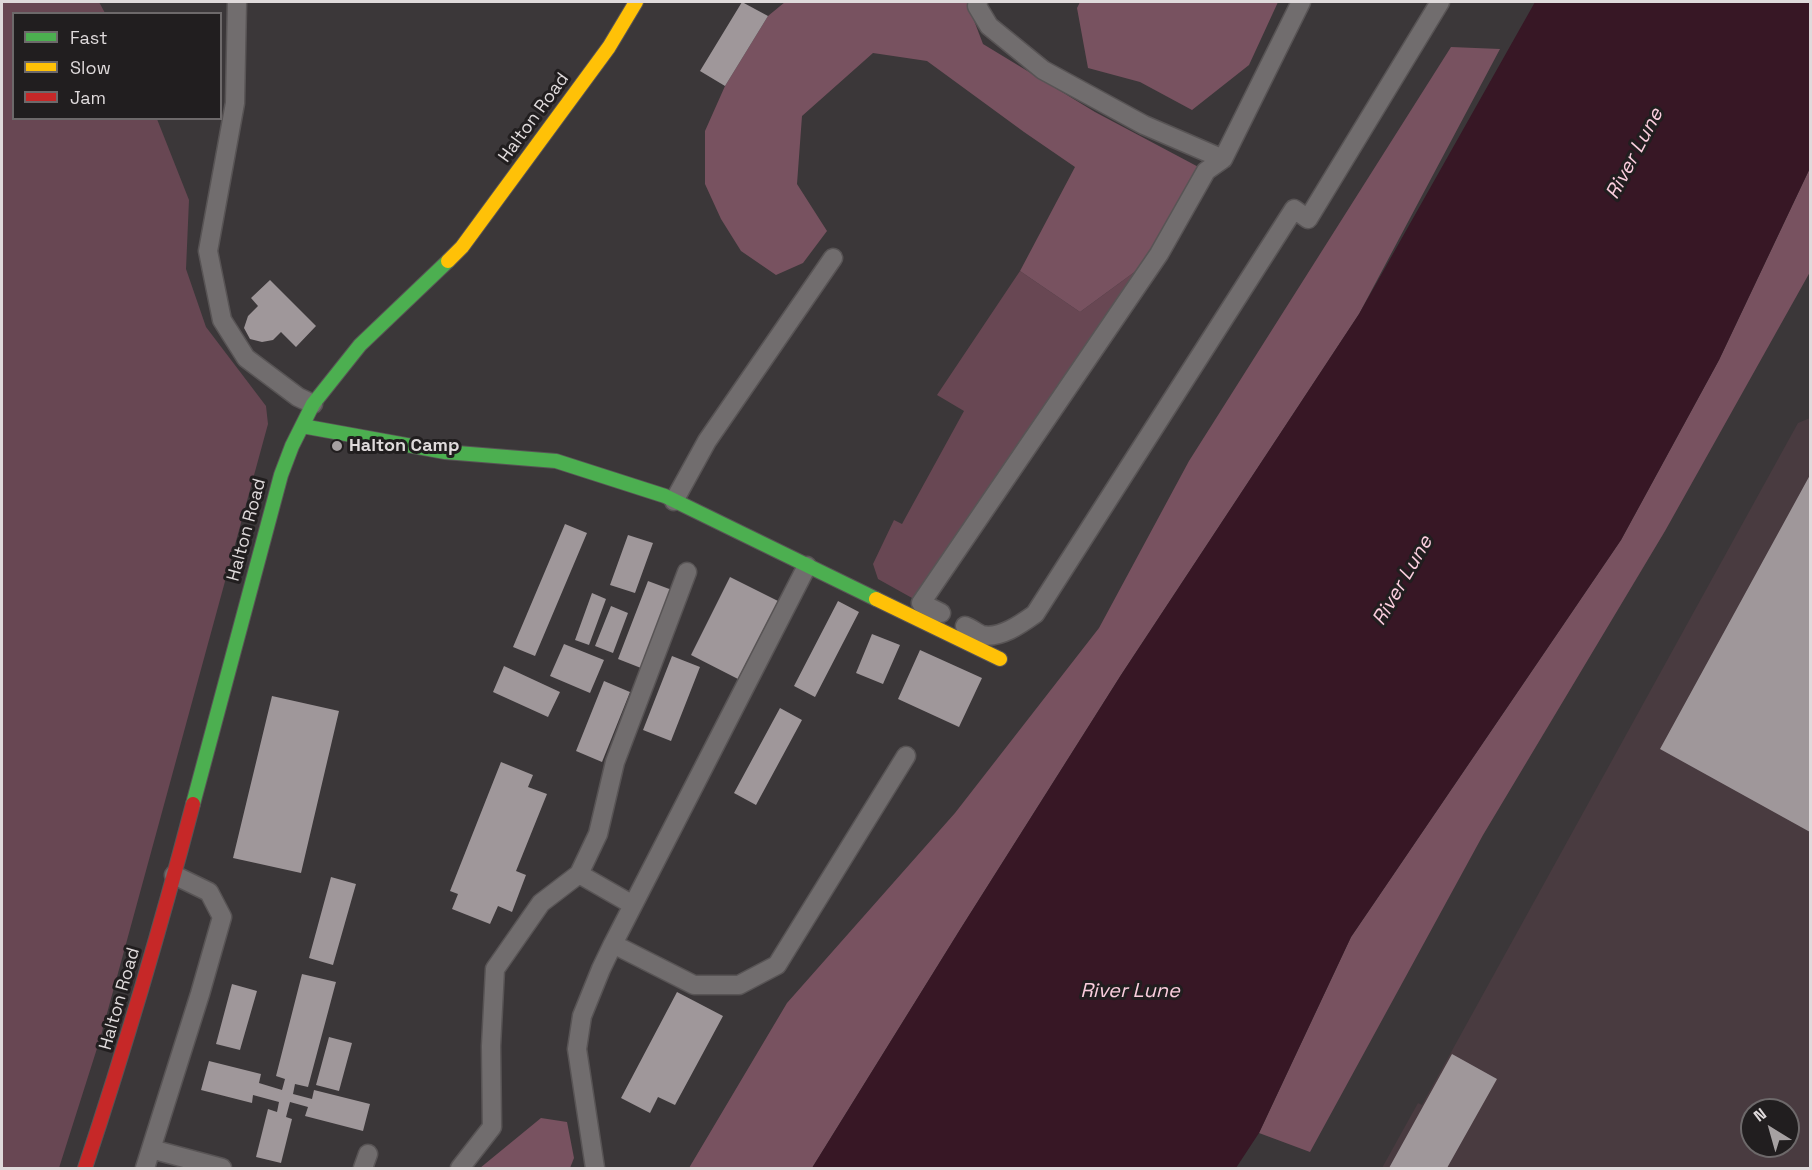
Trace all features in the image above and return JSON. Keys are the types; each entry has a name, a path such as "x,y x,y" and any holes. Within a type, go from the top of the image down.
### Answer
{"street":[{"name":"Halton Road","path":"85,1168 119,1066 174,875 281,475 302,426 313,404 360,345 462,248 609,47 636,2"},
{"path":"302,426 445,452 556,461 674,501 1000,659"}],"lane":[{"path":"237,2 235,103 208,250 222,320 246,358 298,397 313,404"},
{"path":"978,2 977,6 989,26 1043,70 1144,125 1224,159"},
{"path":"1301,2 1224,159 1206,171 1159,254 921,603 983,635 1018,626 1035,614 1294,209 1308,219 1440,2"},
{"path":"674,501 707,441 833,258"},
{"path":"595,1168 577,1049 582,1016 613,944 807,566"},
{"path":"460,1168 492,1127 491,1046 495,969 541,903 579,874 598,834 615,762 687,572"},
{"path":"613,944 694,985 739,985 777,965 906,756"},
{"path":"579,874 633,905"},
{"path":"145,1168 222,917 209,892 174,875"},
{"path":"151,1149 222,1168"}],"shaded area":[{"path":"2,2 99,2 104,12 12,12 12,120 157,120 189,200 186,269 206,327 266,406 268,424 100,1039 59,1168 2,1168"},
{"path":"785,2 967,2 983,44 1095,112 1206,171 1159,254 1080,312 1020,271 1075,167 927,61 873,53 802,116 797,184 827,231 803,263 776,275 741,251 721,219 705,184 705,131 725,86 768,16"},
{"path":"1080,2 1278,2 1249,65 1192,110 1140,82 1088,68 1077,8"},
{"path":"1451,47 1500,49 1359,314 1121,675 812,1168 689,1168 787,1003 955,813 1099,628 1189,461"},
{"path":"1810,168 1810,272 1665,531 1483,835 1310,1152 1259,1133 1351,937 1621,540 1719,360"},
{"path":"1159,254 921,603 878,579 873,564 894,520 902,524 964,411 937,395 1020,271 1080,312"},
{"path":"1810,418 1810,1168 1382,1168 1418,1103 1422,1105 1798,423"},
{"path":"541,1118 567,1122 574,1158 570,1168 480,1168"}],"water":[{"name":"River Lune","path":"1535,2 1810,2 1810,168 1719,360 1621,540 1351,937 1259,1133 1236,1168 812,1168 1121,675 1359,314"}],"building":[{"path":"742,2 768,16 725,86 700,71"},
{"path":"270,280 316,326 296,347 281,332 273,340 262,342 250,339 244,328 248,316 258,306 251,298"},
{"path":"1810,475 1810,832 1660,749"},
{"path":"565,524 587,533 535,656 513,647"},
{"path":"628,535 653,543 635,593 610,585"},
{"path":"730,577 778,601 738,679 691,655"},
{"path":"648,581 672,590 641,668 618,659"},
{"path":"592,593 606,599 589,645 575,640"},
{"path":"838,601 859,612 815,697 794,686"},
{"path":"611,606 628,613 613,653 595,646"},
{"path":"872,634 900,645 883,684 856,673"},
{"path":"564,644 604,660 590,693 550,676"},
{"path":"920,650 982,678 959,727 898,699"},
{"path":"672,656 700,667 671,741 643,730"},
{"path":"504,666 560,692 548,717 493,692"},
{"path":"604,681 630,692 602,762 576,751"},
{"path":"272,696 339,711 301,873 233,858"},
{"path":"780,708 802,720 756,805 734,793"},
{"path":"501,762 533,775 528,787 547,794 516,871 526,875 512,912 498,906 490,924 452,909 458,894 450,891"},
{"path":"331,877 356,884 333,965 309,958"},
{"path":"302,974 336,982 308,1087 295,1084 293,1094 312,1099 314,1090 370,1104 363,1131 305,1116 308,1107 290,1102 286,1117 292,1119 281,1163 256,1157 268,1109 277,1112 279,1102 253,1095 252,1103 201,1090 209,1061 261,1074 259,1083 282,1090 285,1079 276,1076"},
{"path":"232,984 257,991 240,1050 216,1044"},
{"path":"677,992 723,1016 675,1105 658,1097 650,1113 621,1098"},
{"path":"329,1037 352,1043 339,1091 316,1085"},
{"path":"1452,1054 1497,1079 1447,1168 1389,1168"}],"traffic: fast":[{"path":"193,804 281,475 292,446 313,404 360,345 448,261"},
{"path":"302,426 445,452 556,461 665,496 876,599"}],"traffic: slow":[{"path":"448,261 462,247 609,47 636,2"},
{"path":"876,599 1000,659"}],"traffic: jam":[{"path":"85,1168 142,987 193,804"}],"place":[{"name":"Halton Camp","path":"337,446"}]}
